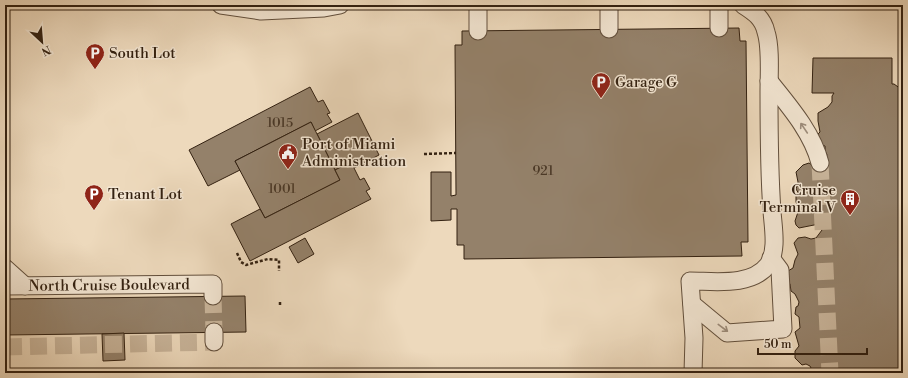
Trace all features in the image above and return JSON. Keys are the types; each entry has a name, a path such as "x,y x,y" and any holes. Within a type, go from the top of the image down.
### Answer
{"street":[{"path":"221,5 261,11 324,8 340,5"},
{"path":"478,5 478,31"},
{"path":"609,5 609,29"},
{"path":"719,5 720,28"},
{"path":"693,373 694,338 690,281 731,281 742,279 766,265 773,245 767,32 756,13 743,5"},
{"path":"769,81 786,102 812,142 820,163"},
{"path":"692,304 727,332 783,330 780,270 766,265"},
{"path":"5,268 25,286"},
{"name":"North Cruise Boulevard","path":"5,286 213,290"}],"path":[{"path":"424,154 456,153"},
{"path":"237,252 241,262 246,265 268,259 279,260 279,271"},
{"path":"280,302 280,307"}],"building":[{"name":"Garage G","path":"739,28 740,41 746,41 748,242 741,242 742,256 464,259 464,245 457,245 457,209 451,209 451,220 431,221 431,172 451,172 451,196 456,195 455,45 462,45 462,31"},
{"name":"Cruise Terminal V","path":"813,58 892,58 892,84 901,89 903,88 903,373 810,373 812,370 810,366 806,364 802,365 795,358 795,351 799,346 795,332 800,328 799,317 795,314 796,307 798,306 799,302 795,294 791,291 790,284 786,279 788,271 793,268 798,254 794,243 798,238 816,238 822,230 819,224 799,228 796,225 795,221 799,209 796,202 796,196 799,194 796,189 798,182 796,172 803,165 809,163 815,167 824,160 827,155 825,146 821,145 818,140 818,134 820,132 818,113 828,107 832,102 832,96 834,93 812,93"},
{"path":"310,87 318,102 323,100 330,113 327,114 332,122 315,131 311,122 235,161 240,170 208,186 189,150"},
{"path":"358,113 379,155 354,168 351,162 335,170 317,134"},
{"path":"311,122 340,180 265,218 235,161"},
{"path":"351,162 360,180 364,178 370,189 366,191 371,199 250,261 231,224 260,209 265,218 340,180 335,170"},
{"path":"305,238 314,254 298,263 289,247"},
{"path":"245,296 246,332 5,335 5,299"},
{"path":"124,333 125,360 103,361 102,334"}],"tunnel":[{"path":"820,163 830,373"},
{"path":"213,296 214,332"},
{"path":"5,347 214,342"}],"place":[{"name":"South Lot","path":"95,70"},
{"name":"Garage G","path":"601,99"},
{"name":"Port of Miami Administration","path":"288,170"},
{"name":"Tenant Lot","path":"94,211"},
{"name":"Cruise Terminal V","path":"850,216"}]}
